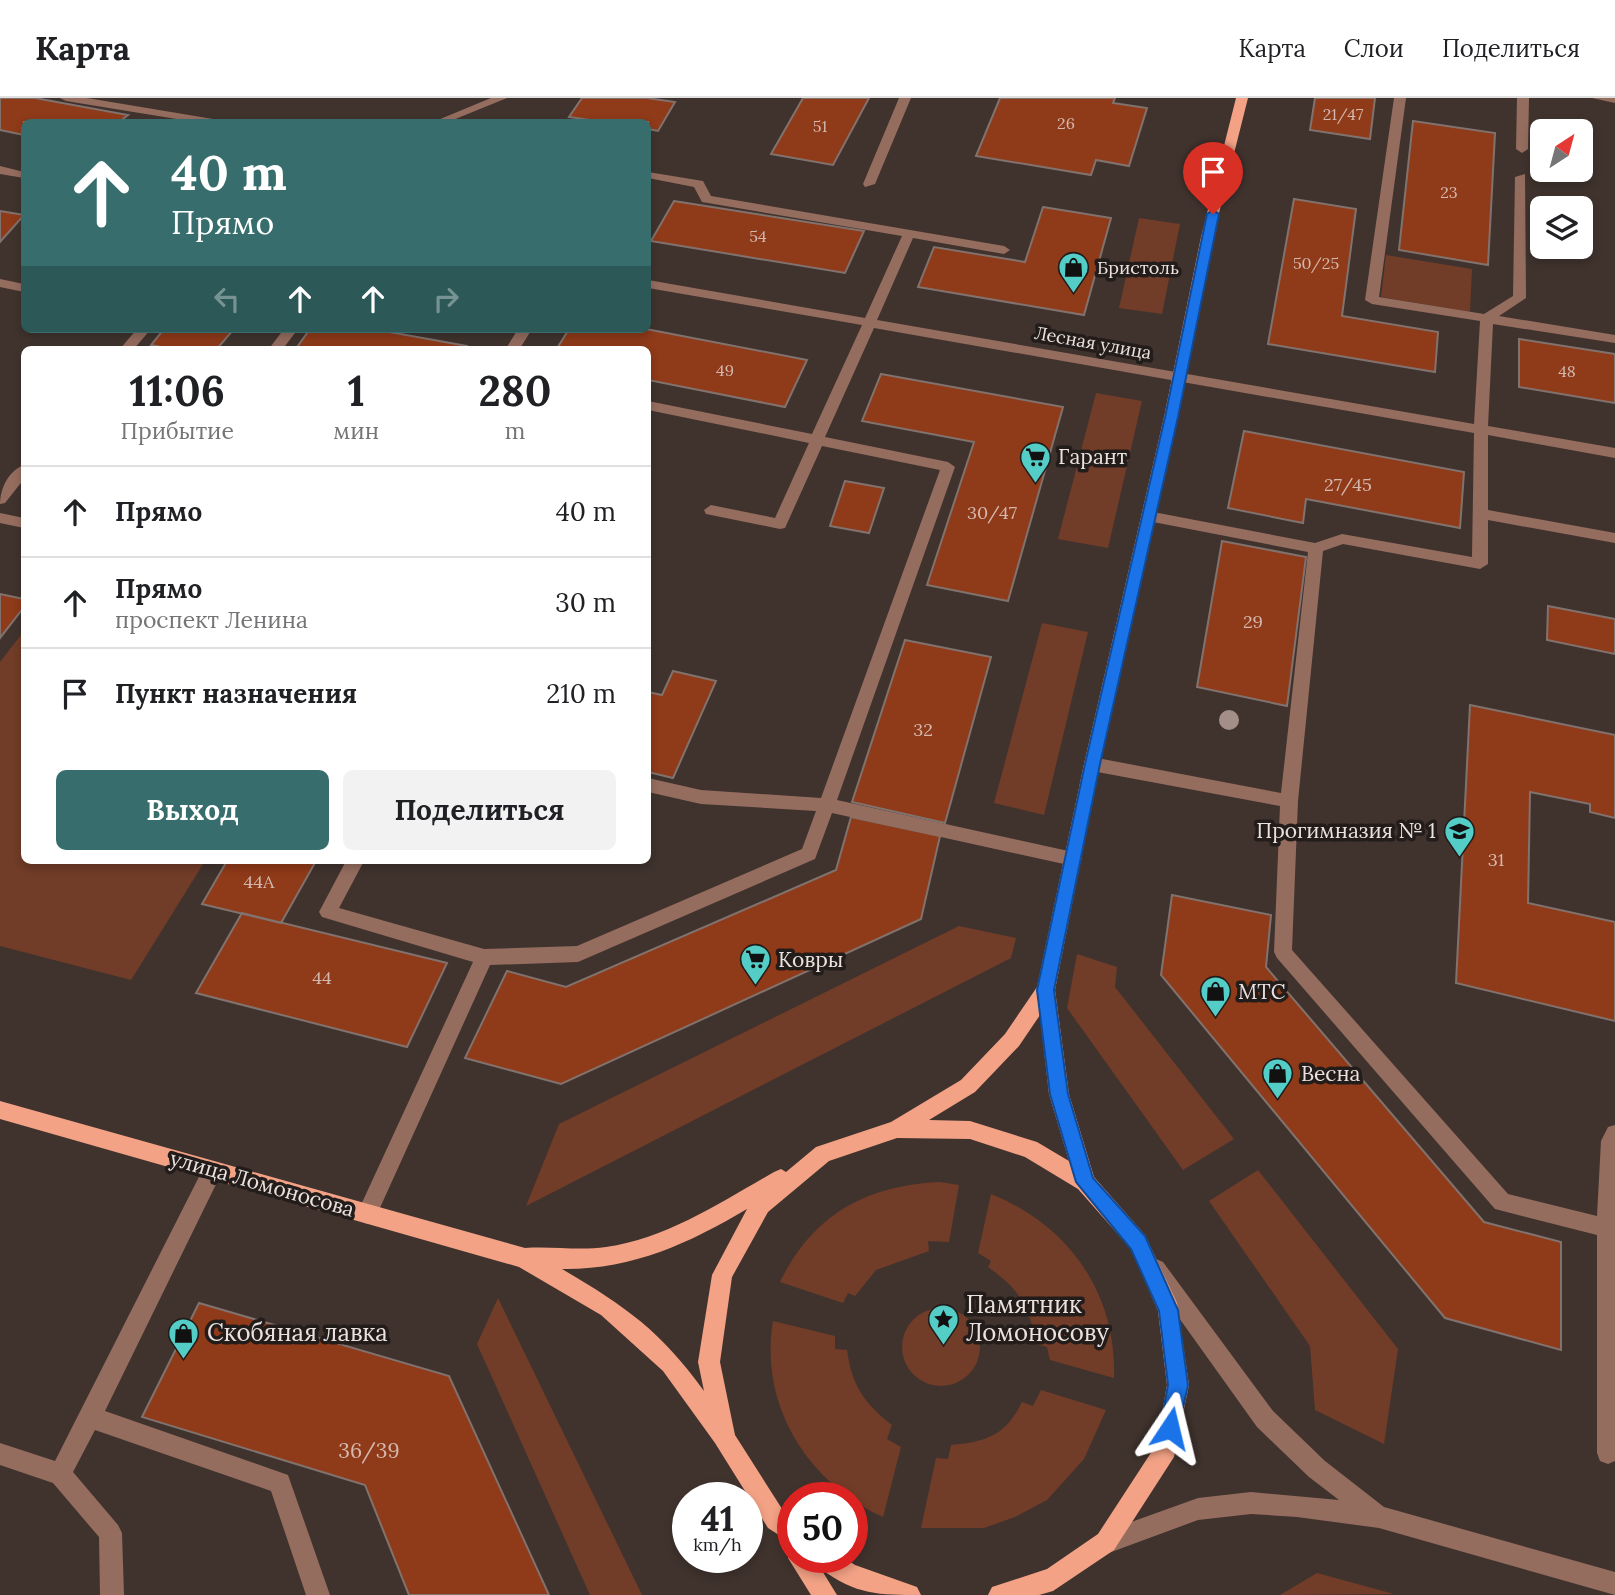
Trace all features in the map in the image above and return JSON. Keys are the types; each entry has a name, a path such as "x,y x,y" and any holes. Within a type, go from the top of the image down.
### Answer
{"main road":[{"path":"1085,1182 1059,1094 1046,990 1092,764 1149,516 1207,237 1242,98"},
{"path":"524,1258 606,1257 654,1246 686,1233 823,1154 897,1129 968,1086 1012,1040 1046,990"},
{"name":"улица Ломоносова","path":"0,1111 524,1258"},
{"path":"897,1129 970,1130 1030,1149 1085,1182 1138,1242 1169,1310 1178,1385 1166,1449 1107,1542 1053,1579 1000,1595"},
{"path":"725,1439 709,1362 722,1275 761,1205 823,1154"},
{"path":"524,1258 609,1308 671,1363 777,1516"},
{"path":"810,1573 825,1595"},
{"path":"845,1573 909,1595"}],"street":[{"path":"66,98 195,119"},
{"path":"447,119 501,98"},
{"path":"869,184 905,98"},
{"path":"1400,98 1372,300 1615,339"},
{"path":"1522,149 1523,98"},
{"path":"1598,98 1615,100"},
{"path":"0,170 21,174"},
{"path":"651,177 699,184 706,200 1004,250"},
{"path":"1487,318 1519,298 1521,177"},
{"path":"710,510 780,524 867,323 909,234"},
{"path":"0,283 21,287"},
{"name":"Лесная улица","path":"651,285 1615,453"},
{"path":"1149,516 1316,548 1342,538 1480,564 1481,430 1487,318"},
{"path":"353,864 328,912 484,957 578,954 809,854 948,467 651,406"},
{"path":"0,499 21,474"},
{"path":"1481,514 1615,538"},
{"path":"0,518 21,522"},
{"path":"1316,548 1289,801 1283,952 1502,1202 1607,1228"},
{"path":"1092,764 1289,801"},
{"path":"651,786 701,797 827,805 1073,859"},
{"path":"367,1214 484,957"},
{"path":"1608,1453 1611,1256 1607,1228 1611,1141 1615,1134"},
{"path":"60,1475 213,1170"},
{"path":"1138,1242 1265,1419 1317,1469 1379,1517"},
{"path":"90,1418 280,1483 318,1595"},
{"path":"0,1454 60,1475 110,1533 112,1595"},
{"path":"1107,1542 1198,1509 1251,1503 1297,1506 1379,1517 1615,1584"}],"shaded area":[{"path":"1139,218 1180,224 1162,314 1119,308"},
{"path":"1386,255 1472,269 1470,312 1381,297"},
{"path":"1096,393 1142,401 1108,548 1058,539"},
{"path":"1042,623 1088,632 1044,815 994,803"},
{"path":"21,635 21,864 203,864 131,980 0,946 0,662"},
{"path":"959,926 1016,938 1011,958 526,1206 559,1124"},
{"path":"1077,954 1117,967 1115,987 1234,1139 1183,1170 1067,1008"},
{"path":"1258,1170 1398,1349 1384,1444 1315,1410 1310,1346 1209,1201"},
{"path":"940,1182 959,1185 949,1242 928,1241 929,1251 876,1270 855,1296 848,1293 843,1303 780,1282 793,1258 809,1238 826,1221 845,1208 889,1189"},
{"path":"991,1194 1019,1207 1044,1224 1083,1266 1097,1291 1107,1318 1113,1347 1114,1378 1050,1360 1047,1347 1036,1344 1030,1319 1021,1300 1008,1283 988,1267 991,1261 978,1253"},
{"path":"498,1298 642,1595 590,1595 477,1344"},
{"path":"941,1308 956,1311 969,1319 977,1332 980,1347 977,1362 969,1375 956,1383 941,1386 926,1383 913,1375 905,1362 902,1347 905,1332 913,1319 926,1311"},
{"path":"773,1321 835,1336 835,1349 847,1350 852,1374 861,1393 892,1425 887,1439 901,1447 883,1517 868,1509 868,1482 830,1482 795,1438 782,1411 774,1383 771,1352"},
{"path":"1041,1390 1106,1410 1084,1459 1047,1500 1015,1517 984,1528 921,1528 936,1458 948,1459 951,1445 975,1442 994,1435 1009,1422 1022,1402 1033,1406"},
{"path":"1317,1573 1394,1594 1280,1595"}],"building":[{"path":"0,98 35,98 128,115 123,119 21,119 21,134 0,130"},
{"path":"582,98 647,98 675,102 658,131 651,130 651,119 569,117"},
{"path":"803,98 869,98 833,165 771,154"},
{"path":"1000,98 1115,98 1113,103 1147,108 1129,166 1096,160 1091,175 976,156"},
{"path":"1315,98 1375,98 1370,139 1310,130"},
{"path":"1413,121 1495,133 1488,265 1399,250"},
{"path":"1294,199 1356,209 1342,316 1438,332 1435,372 1268,344"},
{"path":"674,201 864,231 845,273 651,241"},
{"path":"1043,207 1111,218 1084,315 918,287 934,247 1025,262"},
{"path":"0,211 21,214 21,218 0,242"},
{"path":"651,330 807,360 785,407 651,381 651,346 558,346 567,333 651,333"},
{"path":"161,333 231,333 219,346 151,345"},
{"path":"307,333 395,333 467,346 298,346"},
{"path":"1519,339 1615,354 1615,403 1519,387"},
{"path":"881,374 1063,407 1008,601 927,585 974,442 862,421"},
{"path":"1244,431 1464,472 1460,528 1306,499 1303,523 1228,508"},
{"path":"845,481 884,488 869,533 830,526"},
{"path":"1222,541 1306,557 1287,706 1197,687"},
{"path":"0,594 21,598 21,611 0,638"},
{"path":"1548,606 1615,619 1615,654 1547,640"},
{"path":"905,640 991,657 945,823 852,802"},
{"path":"673,671 716,681 673,778 651,773 651,693 662,695"},
{"path":"1470,705 1615,735 1615,818 1590,812 1590,804 1530,792 1528,903 1615,922 1615,1021 1456,983"},
{"path":"851,817 940,836 921,919 561,1084 465,1058 507,971 566,987 836,870"},
{"path":"225,864 314,864 281,923 202,904"},
{"path":"1172,895 1271,915 1266,967 1484,1222 1561,1242 1561,1350 1445,1318 1161,975"},
{"path":"242,913 447,963 407,1047 196,993"},
{"path":"199,1303 449,1376 549,1595 409,1595 365,1485 142,1417"}],"place":[{"name":"Бристоль","path":"1074,295"},
{"name":"Гарант","path":"1035,484"},
{"name":"Прогимназия № 1","path":"1459,858"},
{"name":"Ковры","path":"755,987"},
{"name":"МТС","path":"1215,1019"},
{"name":"Весна","path":"1278,1101"},
{"name":"Памятник Ломоносову","path":"943,1346"},
{"name":"Скобяная лавка","path":"184,1360"}],"route":[{"path":"1170,1428 1178,1385 1169,1310 1138,1242 1085,1182 1059,1094 1046,990 1092,764 1171,417 1213,214"}]}
